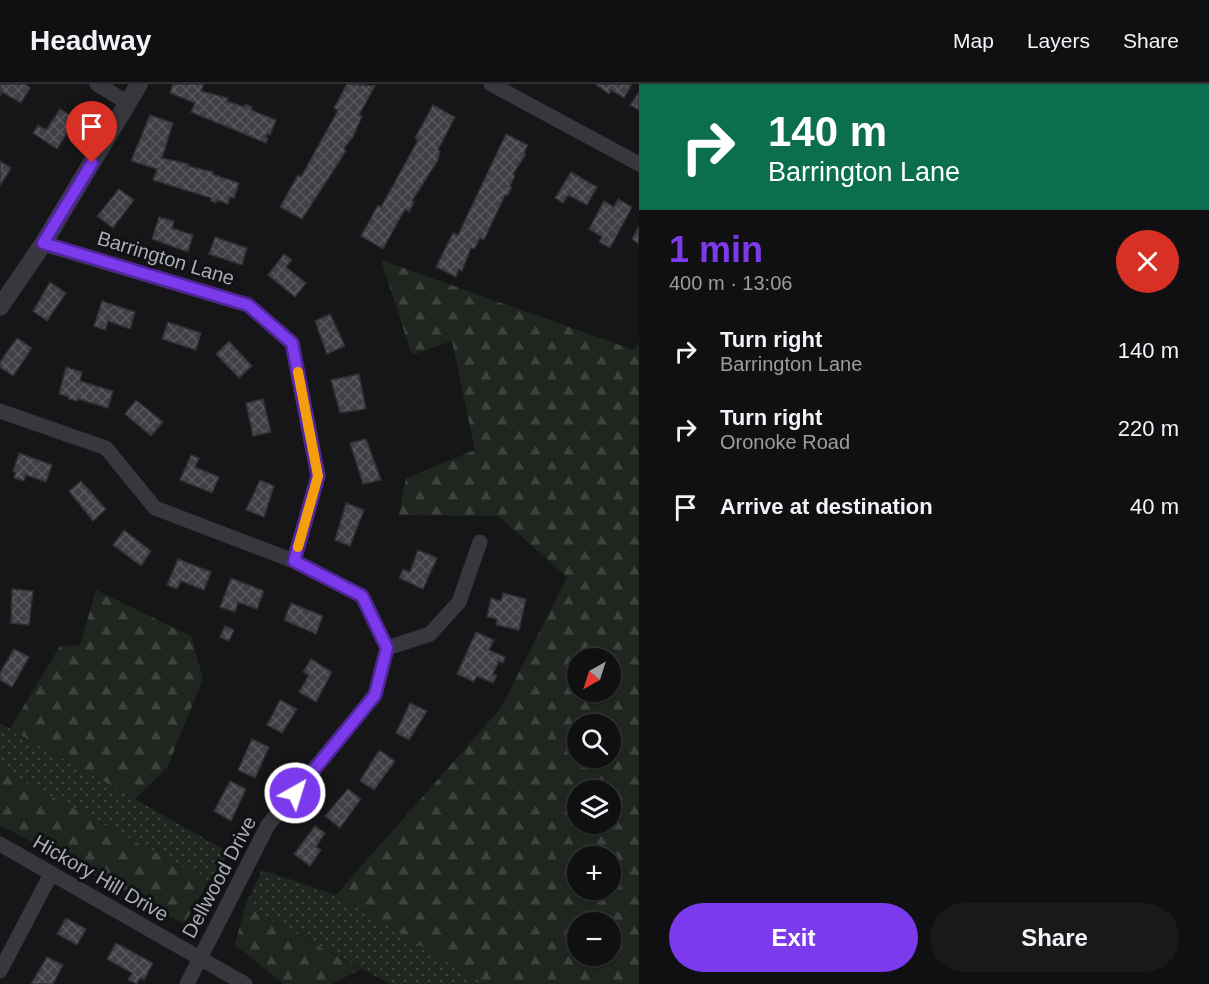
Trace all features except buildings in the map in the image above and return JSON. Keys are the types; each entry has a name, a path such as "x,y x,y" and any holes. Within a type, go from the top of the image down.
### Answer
{"street":[{"path":"97,84 128,103"},
{"path":"0,307 43,243 139,84"},
{"path":"491,84 639,164"},
{"name":"Barrington Lane","path":"43,243 248,305 292,343 318,476 294,561"},
{"path":"0,411 106,448 155,508 294,561 362,596 387,648 430,634 459,602 480,542"},
{"name":"Dellwood Drive","path":"187,984 268,825 375,695 387,648"},
{"name":"Hickory Hill Drive","path":"0,844 245,984"},
{"path":"0,971 51,874"}],"green space":[{"path":"381,260 634,350 639,341 639,984 485,984 336,895 501,708 567,577 498,516 399,515 406,478 475,450 452,341 412,355"},
{"path":"96,590 191,636 203,679 167,768 135,799 10,729 60,646 80,645"},
{"path":"0,723 230,853 209,881 0,769"},
{"path":"0,769 209,881 184,924 0,825"},
{"path":"262,870 336,895 485,984 390,984 245,906"},
{"path":"245,906 361,969 332,984 284,984 235,945"}],"slow traffic":[{"path":"298,372 318,476 298,547"}],"route":[{"path":"92,163 43,243 248,305 292,343 318,476 294,561 362,596 387,648 375,695 295,793"}]}
